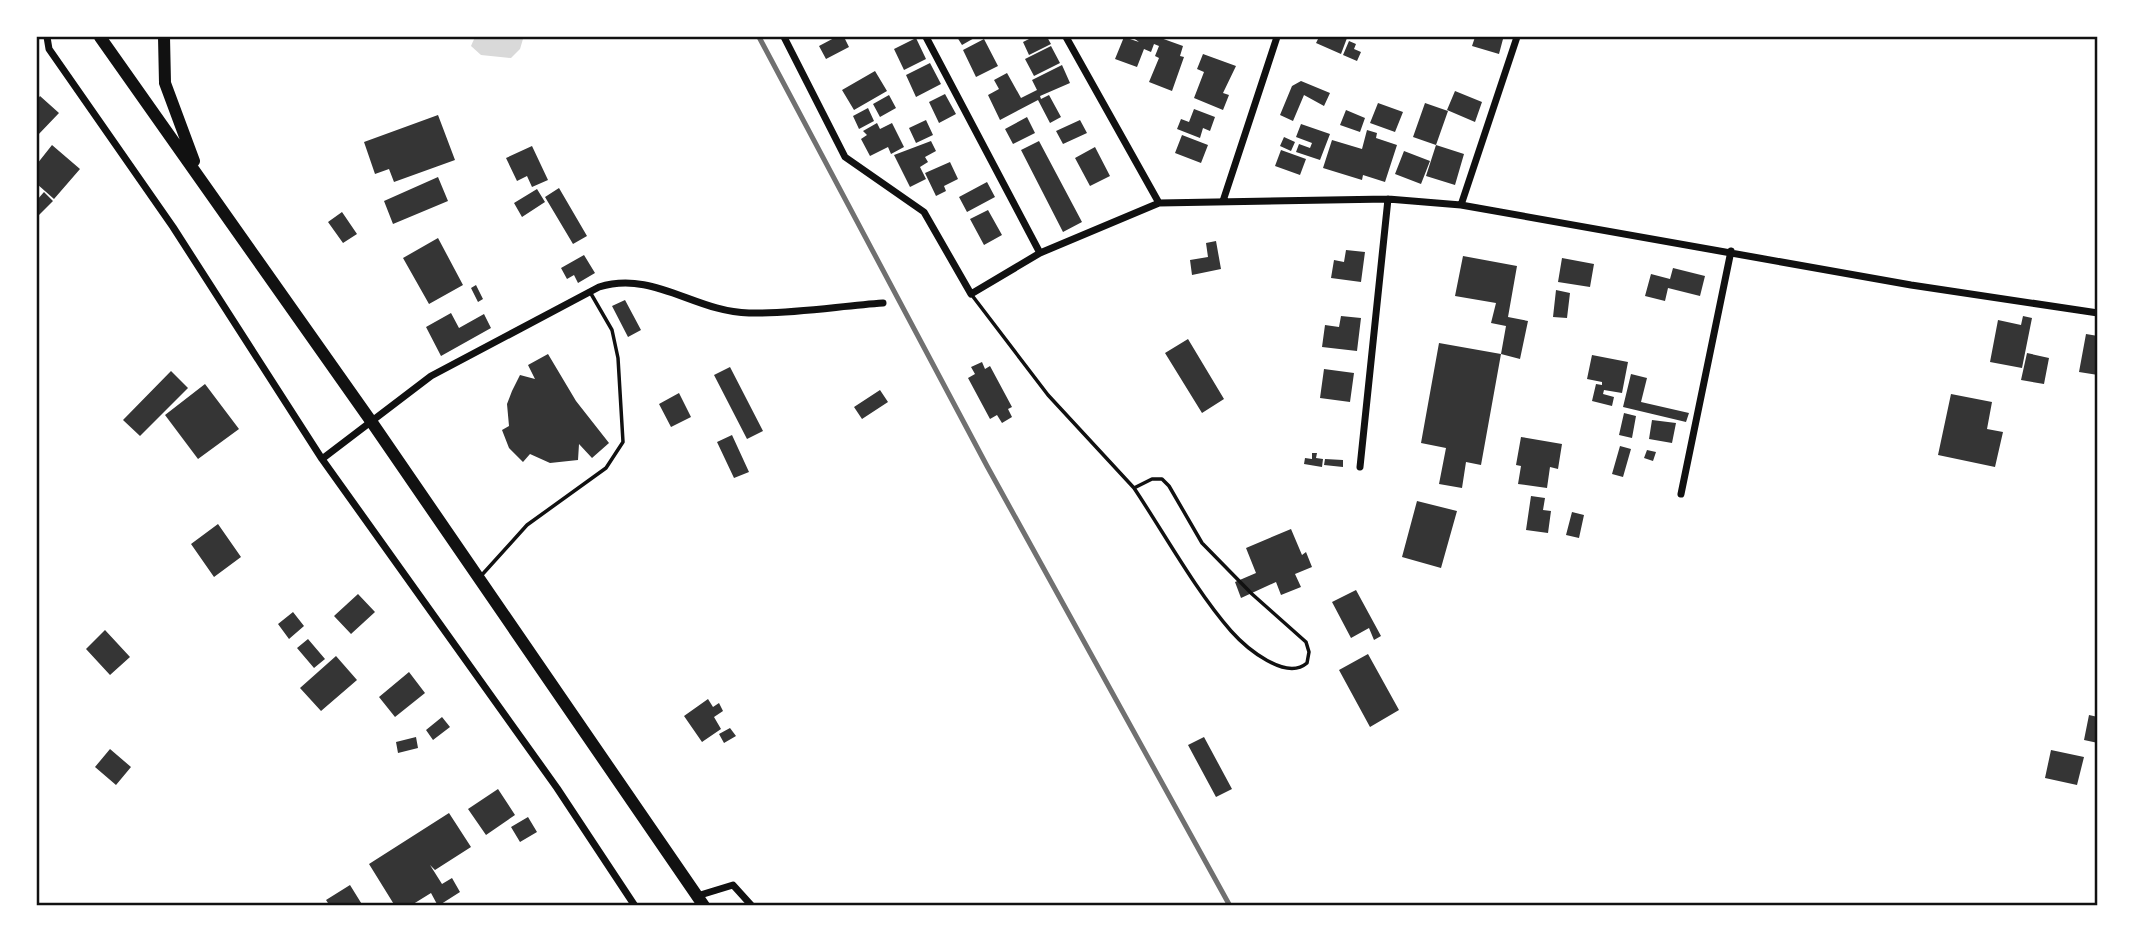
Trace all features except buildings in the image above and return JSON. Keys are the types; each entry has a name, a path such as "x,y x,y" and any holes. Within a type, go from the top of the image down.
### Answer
{"highway":[{"path":"100,37 373,424 701,901"},
{"path":"164,37 165,83 201,177"}],"street":[{"path":"47,37 49,49 173,227 322,459 557,788 635,906"},
{"path":"784,37 845,157 924,212 971,294 1040,253 1159,203 1388,199 1461,205 1911,285 2098,313"},
{"path":"926,37 1040,253"},
{"path":"1066,37 1159,203"},
{"path":"1223,201 1276,37"},
{"path":"1461,205 1517,37"},
{"path":"1360,467 1388,199"},
{"path":"1681,494 1731,251"},
{"path":"322,459 373,424 431,376 590,292 619,281 642,283 719,310 749,313 883,303"},
{"path":"701,901 733,884 752,906"}],"lane":[{"path":"479,578 527,525 606,468 623,442 618,358 612,330 590,292"},
{"path":"971,294 1048,395 1134,488 1232,633 1280,668 1291,671 1307,663 1309,652 1306,642 1252,594 1202,543 1169,486 1162,479 1153,479 1134,488"}],"shaded area":[{"path":"475,37 523,39 520,49 511,58 481,55 471,46"}],"railway":[{"path":"759,37 987,466 1230,906"}]}
